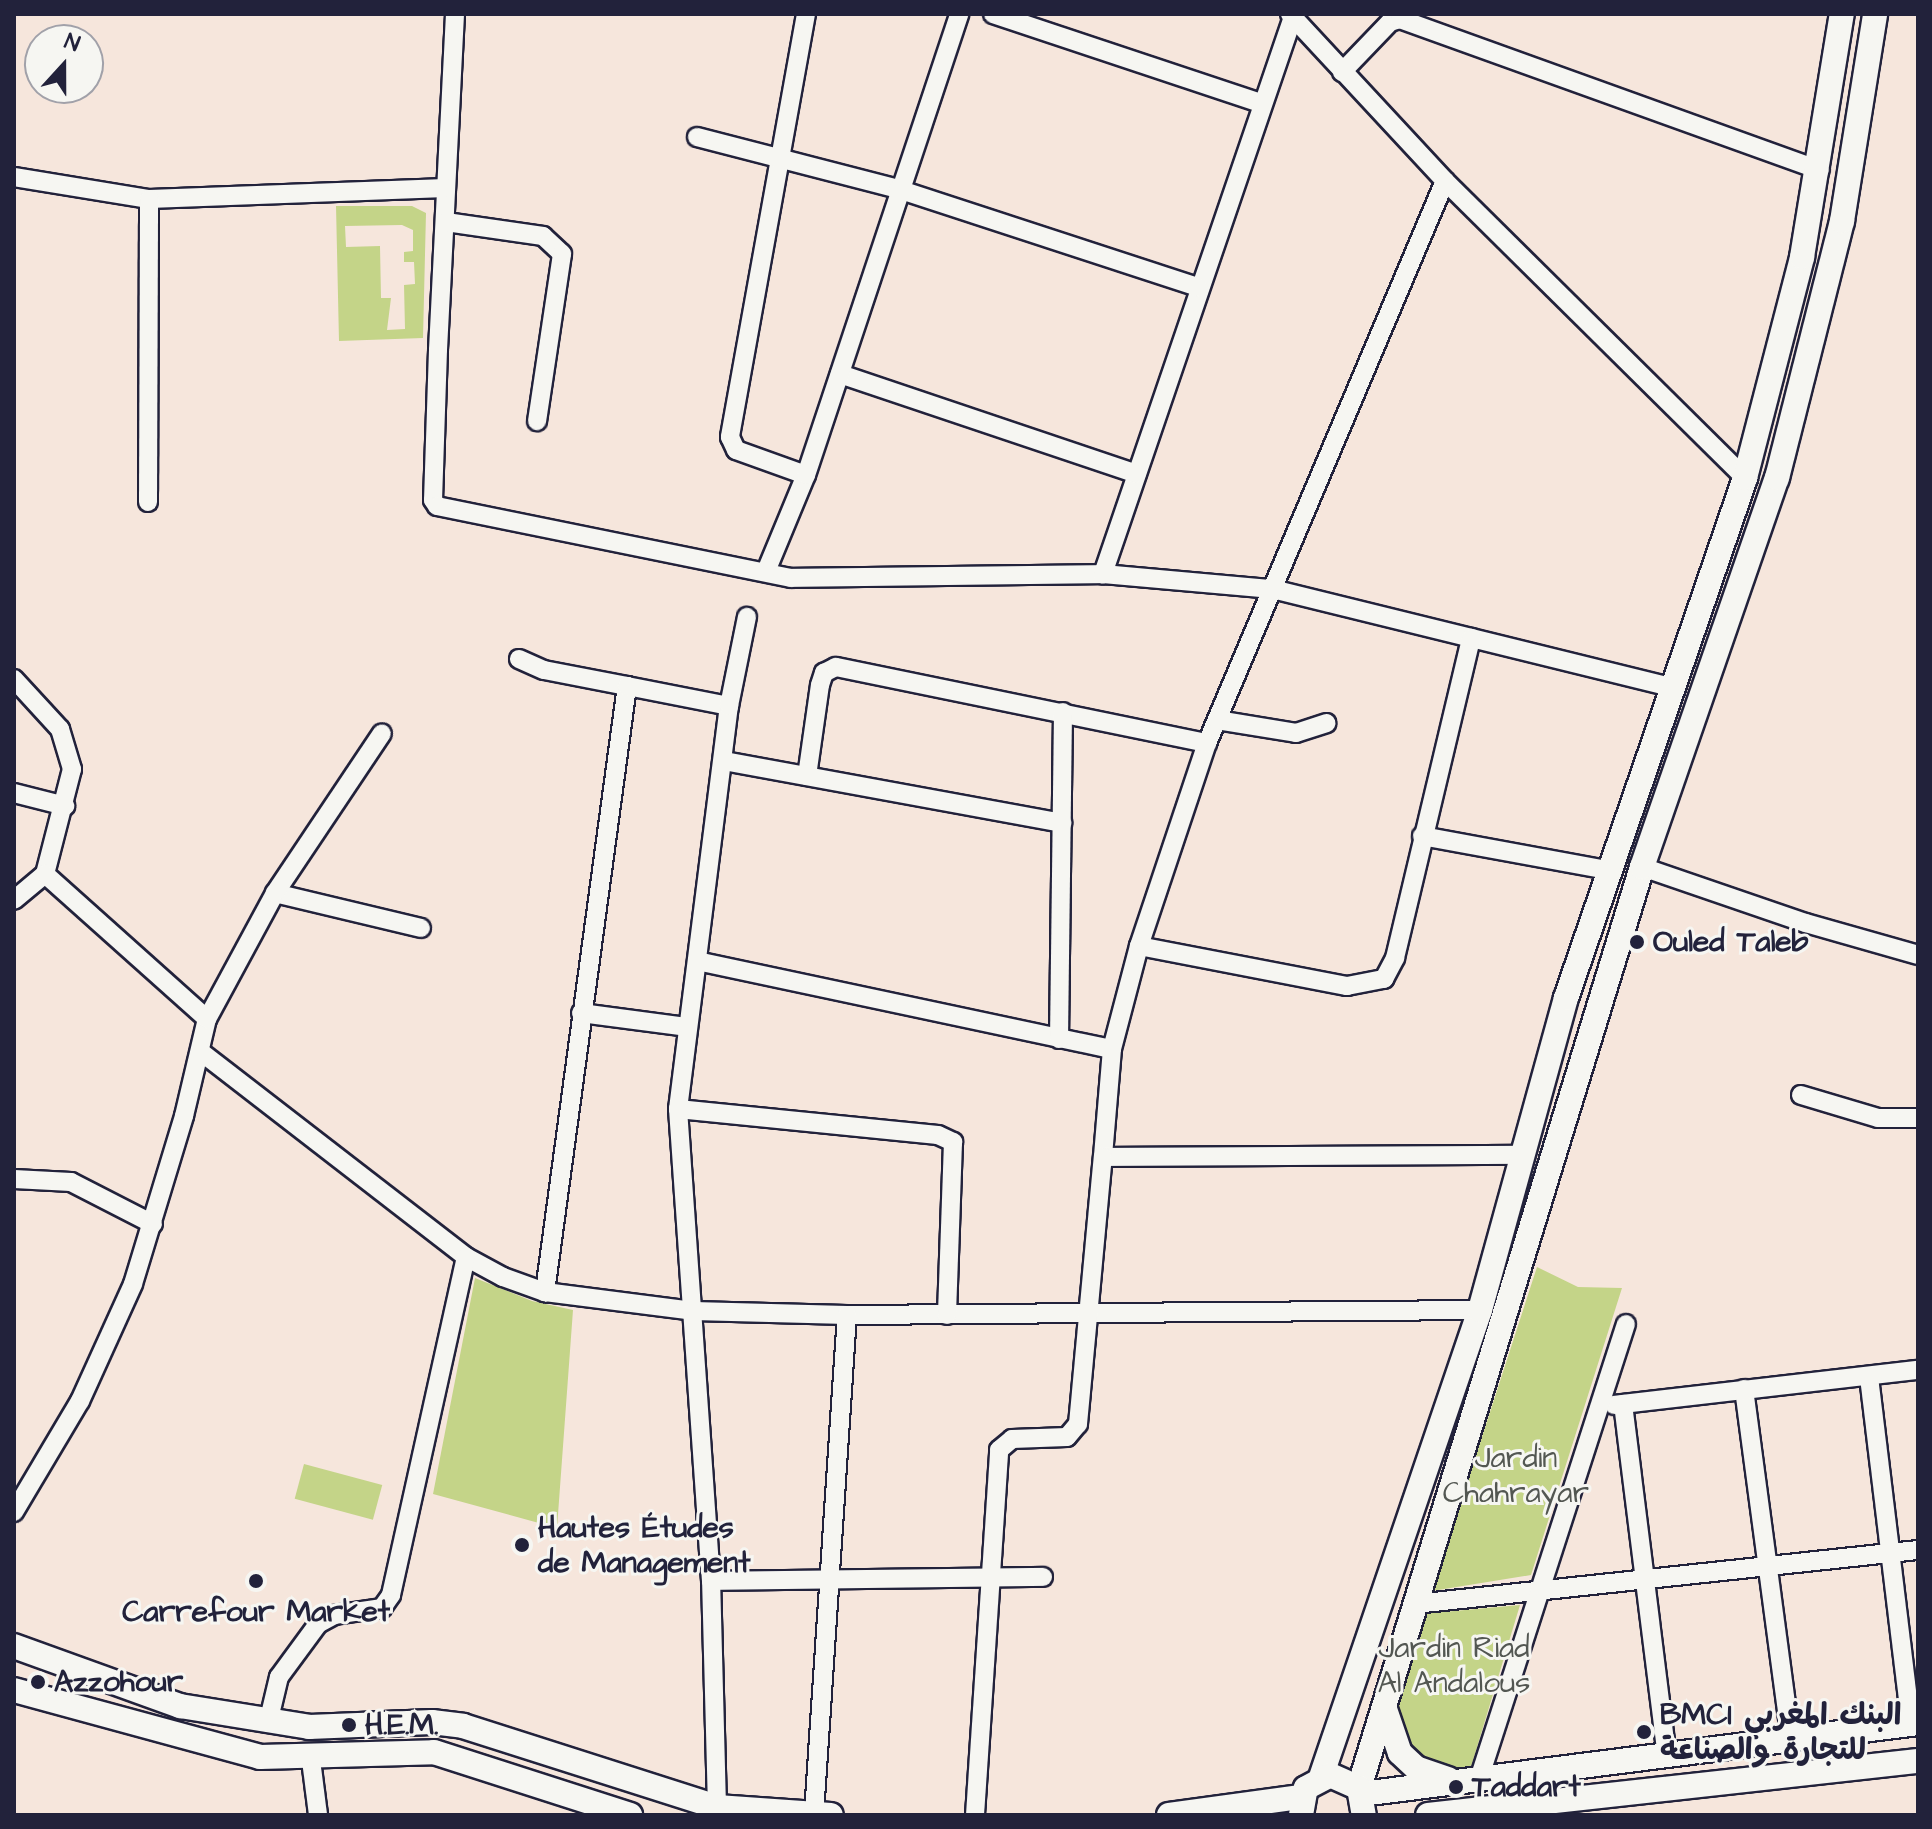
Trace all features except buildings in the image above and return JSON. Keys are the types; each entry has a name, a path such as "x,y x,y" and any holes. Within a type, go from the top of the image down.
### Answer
{"main road":[{"path":"1169,1815 1301,1806 1321,1777 1480,1310 1608,870 1745,478 1787,325 1820,170 1842,14"},
{"path":"1362,1799 1415,1604 1642,867 1799,400 1842,221 1875,14"},
{"path":"14,1646 180,1706 268,1723 463,1726 717,1807 822,1814"},
{"path":"14,1690 260,1757 311,1760 434,1752 630,1815"},
{"path":"1385,1707 1400,1753 1416,1768 1454,1781"},
{"path":"1362,1799 1454,1781 1915,1724"},
{"path":"1428,1815 1558,1808 1918,1761"},
{"path":"1321,1777 1339,1775 1362,1799"}],"street":[{"path":"455,14 433,470 437,506 767,569 791,578 1103,574 1272,589 1674,688"},
{"path":"806,14 730,445 806,475"},
{"path":"767,569 806,475 898,189 959,14"},
{"path":"993,14 1261,103"},
{"path":"1103,574 1291,16 1445,181 1745,478"},
{"path":"1342,72 1390,22 1400,19 1820,170"},
{"path":"697,137 898,189 1198,287"},
{"path":"14,177 149,199 446,188"},
{"path":"975,1815 999,1450 1012,1439 1067,1437 1075,1429 1112,1049 1139,946 1207,743 1445,181"},
{"path":"148,502 149,199"},
{"path":"446,222 543,236 562,254 537,421"},
{"path":"840,374 1137,474"},
{"path":"717,1807 711,1581 678,1109 729,706 747,617"},
{"path":"1139,946 1347,986 1384,979 1395,958 1471,638"},
{"path":"519,659 544,670 729,706"},
{"path":"807,776 820,685 824,673 836,667 1207,743"},
{"path":"14,679 48,711 69,751 65,806 45,874 14,900"},
{"path":"545,1292 627,686"},
{"path":"1059,1039 1063,712"},
{"path":"1217,720 1296,733 1326,723"},
{"path":"14,1512 80,1401 133,1284 153,1224 201,1052 207,1019 275,893 382,733"},
{"path":"724,761 1062,823"},
{"path":"14,793 65,806"},
{"path":"1422,836 1608,870"},
{"path":"1642,867 1806,923 1918,955"},
{"path":"45,874 207,1019"},
{"path":"275,893 421,928"},
{"path":"697,961 1112,1049"},
{"path":"581,1013 688,1027"},
{"path":"201,1052 466,1257 545,1292 693,1311 847,1315 1480,1310"},
{"path":"1801,1095 1878,1118 1918,1118"},
{"path":"678,1109 938,1135 953,1142 947,1315"},
{"path":"1103,1157 1523,1155"},
{"path":"14,1179 71,1182 153,1224"},
{"path":"268,1723 279,1677 318,1624 334,1615 382,1608 391,1595 466,1257"},
{"path":"822,1814 828,1580 847,1315"},
{"path":"1479,1779 1537,1590 1626,1324"},
{"path":"1599,1406 1918,1370"},
{"path":"1869,1377 1915,1724"},
{"path":"1744,1389 1772,1570 1791,1741"},
{"path":"1623,1404 1667,1756"},
{"path":"1415,1604 1772,1570 1918,1550"},
{"path":"711,1581 1043,1577"},
{"path":"311,1760 318,1815"}],"green space":[{"path":"336,206 412,206 426,213 423,338 339,341","holes":["402,225 413,230 413,251 404,252 404,262 414,262 415,284 404,285 405,329 387,330 391,298 381,298 380,246 346,247 345,226"]},
{"name":"Jardin Chahrayar","path":"1537,1267 1578,1287 1622,1288 1531,1575 1432,1591"},
{"path":"475,1278 532,1301 573,1310 557,1528 433,1494"},
{"path":"304,1464 382,1485 373,1520 295,1499"},
{"name":"Jardin Riad Al Andalous","path":"1520,1605 1471,1767 1455,1773 1415,1763 1393,1712 1421,1614"}],"place":[{"name":"Ouled Taleb","path":"1637,942"},
{"name":"Hautes Études de Management","path":"522,1545"},
{"name":"Carrefour Market","path":"256,1581"},
{"name":"Azzohour","path":"38,1682"},
{"name":"H.E.M.","path":"349,1725"},
{"name":"BMCI البنك المغربي للتجارة والصناعة","path":"1644,1732"},
{"name":"Taddart","path":"1456,1787"}]}
